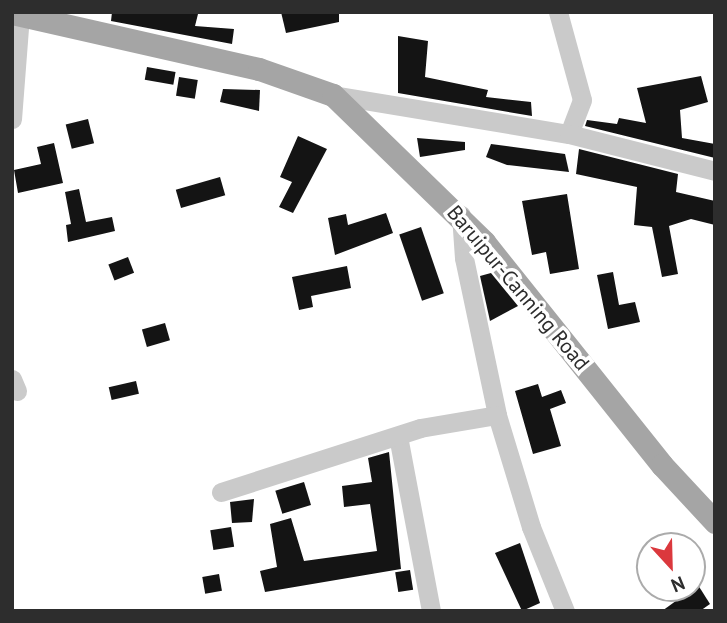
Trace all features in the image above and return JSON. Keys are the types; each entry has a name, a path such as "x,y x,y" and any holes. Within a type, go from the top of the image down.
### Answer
{"main road":[{"name":"Baruipur-Canning Road","path":"16,14 259,69 333,95 461,215 662,465 715,522"}],"street":[{"path":"558,12 582,100 569,134"},
{"path":"12,118 16,14"},
{"path":"333,95 569,134 715,171"},
{"path":"461,215 464,258 497,415 559,609"},
{"path":"221,492 398,436 497,415"},
{"path":"398,436 431,611"}],"building":[{"path":"112,12 198,14 195,26 234,29 232,44 111,21"},
{"path":"281,12 339,12 339,22 286,33"},
{"path":"398,36 428,41 425,77 488,90 486,97 531,102 532,116 398,93"},
{"path":"147,67 176,72 173,85 145,80"},
{"path":"701,76 708,102 680,110 682,138 715,144 715,158 585,126 587,120 617,124 619,118 646,123 637,88"},
{"path":"179,77 198,80 195,99 176,96"},
{"path":"223,89 260,90 259,111 220,102"},
{"path":"88,119 94,143 72,149 66,125"},
{"path":"298,136 327,149 293,213 279,207 292,182 280,177"},
{"path":"417,138 465,142 465,150 420,157"},
{"path":"54,143 63,183 18,193 14,170 41,164 37,147"},
{"path":"491,144 565,154 569,172 507,165 486,157"},
{"path":"579,149 678,174 676,192 715,201 715,225 691,219 669,226 678,274 662,277 652,227 634,225 637,187 576,174"},
{"path":"220,177 225,195 181,208 176,190"},
{"path":"79,189 86,222 112,217 115,231 68,242 66,225 71,224 65,192"},
{"path":"567,194 579,269 550,274 546,252 532,255 522,201"},
{"path":"386,213 393,233 335,255 328,218 346,214 348,225"},
{"path":"421,227 444,293 422,301 399,234"},
{"path":"128,257 134,273 114,280 108,265"},
{"path":"347,266 351,288 311,296 313,307 299,310 292,277"},
{"path":"613,272 619,305 635,302 640,322 608,329 597,275"},
{"path":"491,273 518,306 490,321 480,276"},
{"path":"165,323 170,340 147,347 142,330"},
{"path":"136,381 139,394 112,400 109,387"},
{"path":"538,384 542,397 561,390 566,403 550,409 561,446 533,454 515,391"},
{"path":"389,452 401,569 265,592 260,571 277,567 270,524 291,518 304,561 377,551 370,504 344,507 342,486 372,482 368,458"},
{"path":"304,482 311,505 282,514 275,491"},
{"path":"254,499 252,522 232,523 230,502"},
{"path":"231,527 234,547 213,550 210,530"},
{"path":"520,543 540,603 522,611 495,553"},
{"path":"410,570 413,590 398,592 395,572"},
{"path":"219,574 222,591 205,594 202,577"},
{"path":"706,598 710,604 700,611 662,611 674,602 706,602"}]}
